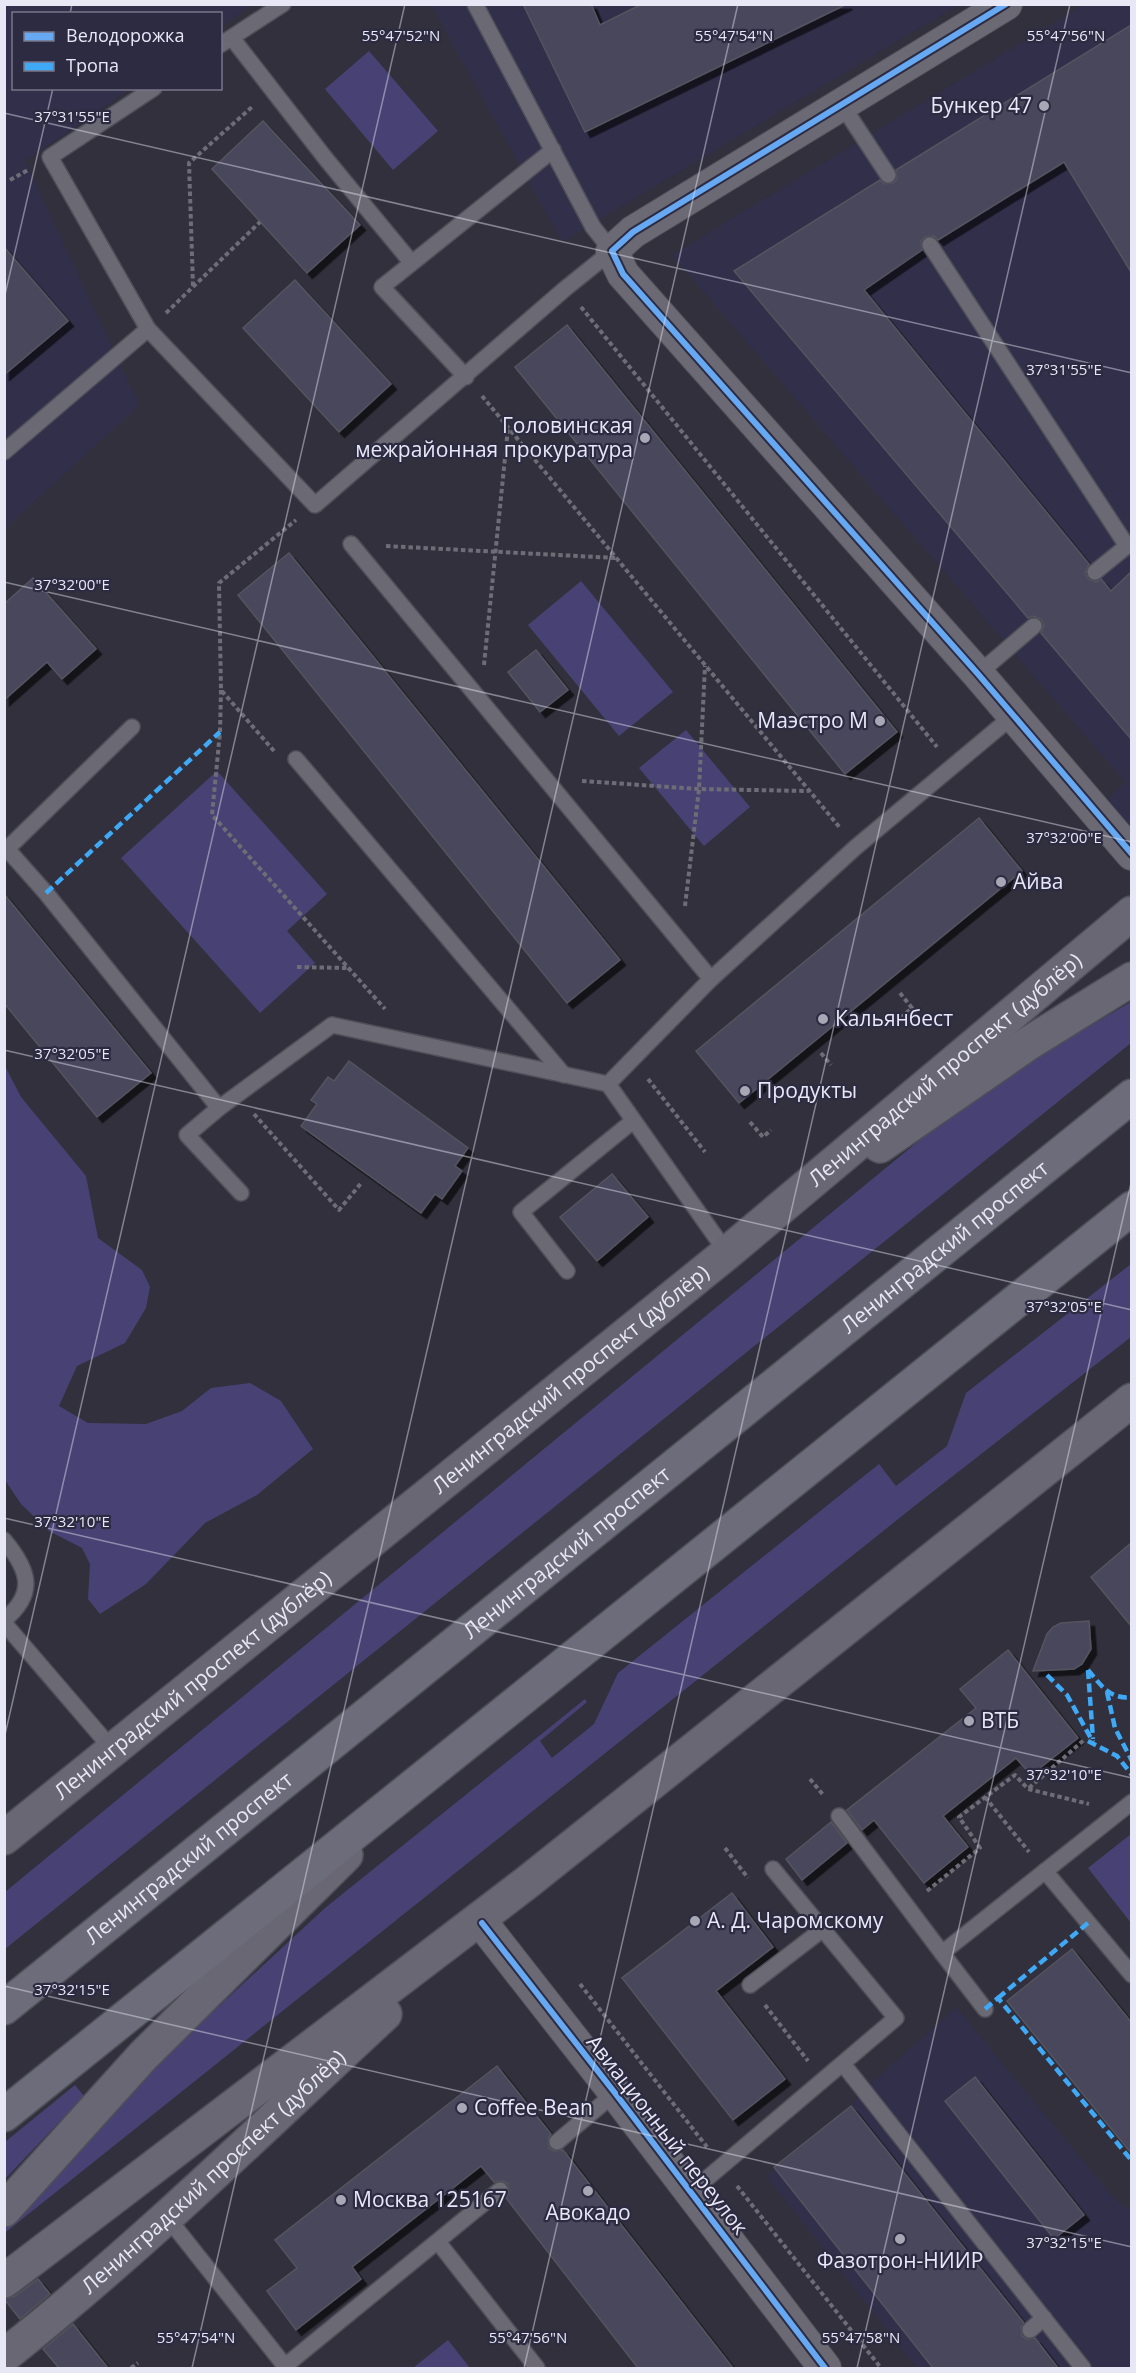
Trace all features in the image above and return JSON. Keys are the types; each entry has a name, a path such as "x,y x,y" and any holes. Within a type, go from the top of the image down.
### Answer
{"main road":[{"name":"Ленинградский проспект (дублёр)","path":"4,1838 727,1253 1131,913"},
{"path":"753,1229 922,1119 1029,1043 1131,978"},
{"name":"Ленинградский проспект","path":"4,2008 1131,1096"},
{"path":"4,2115 1131,1208"},
{"name":"Ленинградский проспект (дублёр)","path":"4,2281 525,1884 1131,1400"},
{"path":"4,2210 143,2056 427,1775"},
{"name":"Ленинградский проспект (дублёр)","path":"4,2356 65,2308 167,2217 525,1884"}],"street":[{"path":"1006,4 633,232 612,251 623,274 1014,715 1131,854"},
{"name":"Авиационный переулок","path":"482,1923 825,2368"}],"lane":[{"path":"283,4 226,42 272,90 411,262"},
{"path":"151,90 50,157 148,329 315,505 612,251 593,227 475,4"},
{"path":"842,105 888,175"},
{"path":"466,377 382,287 553,150"},
{"path":"930,245 1126,546 1095,572"},
{"path":"4,452 148,329"},
{"path":"351,544 711,979"},
{"path":"978,674 1034,626"},
{"path":"608,1084 711,979 856,847 1014,715"},
{"path":"132,727 7,849 46,893 219,1108"},
{"path":"296,759 564,1075"},
{"path":"241,1193 187,1135 219,1108 332,1025 608,1084 727,1253"},
{"path":"567,1270 521,1212 633,1121"},
{"path":"4,1540 26,1573 26,1591 19,1608 4,1622 113,1750"},
{"path":"942,1953 1125,1807"},
{"path":"839,1816 985,2009"},
{"path":"691,2192 896,2018 773,1869"},
{"path":"1045,1871 1131,1975"},
{"path":"750,1985 823,1929"},
{"path":"843,2064 1083,2368"},
{"path":"557,2142 615,2093"},
{"path":"167,2217 285,2366 500,2190"},
{"path":"438,2242 537,2368"},
{"path":"1029,2330 1044,2318"}],"path":[{"path":"193,286 189,163 272,90"},
{"path":"148,329 260,222"},
{"path":"566,288 952,766"},
{"path":"466,377 856,847"},
{"path":"480,701 508,427"},
{"path":"315,505 219,584 220,732 212,815 416,1043"},
{"path":"351,544 616,558"},
{"path":"681,942 699,789 705,665"},
{"path":"221,690 274,750 296,759"},
{"path":"545,779 699,789 809,791"},
{"path":"297,967 349,968"},
{"path":"895,1023 912,1008 900,993"},
{"path":"821,1053 831,1065"},
{"path":"633,1059 705,1152"},
{"path":"237,1095 339,1210 362,1182"},
{"path":"750,1122 763,1137 771,1130"},
{"path":"1028,1789 1084,1740"},
{"path":"908,1907 980,1848 959,1817 1015,1775 1028,1789 1125,1807"},
{"path":"985,1797 1045,1871"},
{"path":"750,1985 823,2080"},
{"path":"131,2368 138,2363"}],"shaded area":[{"path":"5,5 252,5 222,25 222,12 12,12 12,90 129,90 25,161 139,405 5,529"},
{"path":"431,5 958,5 562,242"},
{"path":"1083,5 1131,5 1131,828 1108,798 1125,782 672,255"},
{"path":"369,51 438,131 393,170 325,89"},
{"path":"581,581 673,692 619,736 528,625"},
{"path":"686,730 750,807 704,846 639,768"},
{"path":"217,771 327,894 287,931 315,963 260,1013 121,858"},
{"path":"1131,1002 1131,1043 5,1949 5,1892 932,1130 1038,1056"},
{"path":"5,1066 21,1097 86,1176 98,1238 142,1270 150,1287 146,1308 125,1343 77,1366 59,1406 88,1423 146,1424 182,1411 211,1388 250,1383 281,1401 313,1449 257,1495 205,1523 146,1584 100,1614 88,1599 90,1564 82,1548 49,1531 21,1504 5,1480"},
{"path":"1131,1264 1131,1337 912,1508 6,2232 4,2223 179,2043 325,1908 585,1699 587,1702 540,1741 552,1758 594,1724 618,1673 879,1464 896,1486 947,1446 966,1393"},
{"path":"1131,1834 1131,1923 1088,1868"},
{"path":"956,2007 1114,2198 1131,2211 1131,2368 917,2368 766,2176 851,2106 864,2090"},
{"path":"75,2085 84,2096 5,2179 5,2142"},
{"path":"448,2340 470,2368 413,2368"}],"building":[{"path":"523,4 591,4 600,25 642,4 847,4 585,132"},
{"path":"1131,25 1131,272 1064,162 938,240 934,236 925,237 921,241 922,250 864,290 1089,564 1085,573 1088,579 1096,582 1101,579 1111,591 1131,572 1131,739 1041,633 1044,625 1041,619 1033,616 1028,618 734,271 880,180 884,184 893,183 897,179 896,170"},
{"path":"263,121 360,225 307,273 212,169"},
{"path":"4,247 68,321 4,375"},
{"path":"295,280 391,384 339,432 243,328"},
{"path":"567,325 897,732 845,774 515,367"},
{"path":"289,553 620,960 567,1003 238,595"},
{"path":"33,578 96,649 62,679 47,662 4,700 4,604"},
{"path":"536,650 568,690 540,712 508,672"},
{"path":"979,818 1022,871 739,1103 696,1051"},
{"path":"4,894 151,1073 97,1117 4,1003"},
{"path":"349,1061 468,1148 455,1166 462,1171 442,1199 435,1194 421,1213 301,1126 317,1104 311,1100 328,1077 334,1081"},
{"path":"612,1174 648,1217 597,1261 560,1217"},
{"path":"1131,1543 1131,1626 1091,1577"},
{"path":"1089,1621 1091,1649 1082,1664 1074,1669 1033,1671 1047,1634 1053,1627 1061,1623"},
{"path":"1008,1650 1078,1738 1031,1775 1016,1758 943,1816 968,1847 924,1883 874,1820 862,1830 847,1810 976,1708 960,1689"},
{"path":"831,1822 847,1843 802,1880 786,1859"},
{"path":"732,1893 773,1947 716,1991 785,2079 733,2120 622,1978"},
{"path":"1072,1949 1131,2022 1131,2153 1007,2001"},
{"path":"497,2066 551,2134 548,2139 549,2148 554,2151 563,2150 733,2368 638,2368 506,2198 509,2193 508,2184 503,2181 494,2182 481,2166 352,2267 361,2279 296,2330 267,2291 297,2268 275,2240"},
{"path":"975,2077 1084,2215 1054,2239 945,2101"},
{"path":"851,2106 1024,2323 1021,2327 1022,2336 1027,2339 1035,2338 1058,2368 933,2368 774,2167"},
{"path":"38,2279 50,2294 20,2319 4,2299 15,2296"},
{"path":"73,2324 108,2368 59,2368 43,2349"}],"marked path":[{"path":"46,893 220,732"},
{"path":"1088,1670 1093,1739"},
{"path":"1088,1670 1112,1694 1132,1697"},
{"path":"1047,1675 1067,1695 1093,1742"},
{"path":"1107,1692 1115,1728 1132,1761"},
{"path":"1088,1741 1117,1756 1132,1775"},
{"path":"998,1998 1088,1923"},
{"path":"985,2009 998,1998 1132,2161"}],"cycle path":[{"path":"1006,4 633,232 612,251 623,274 978,674 1132,854"},
{"path":"482,1923 825,2368"}],"place":[{"name":"Бункер 47","path":"1044,106"},
{"name":"Головинская межрайонная прокуратура","path":"645,438"},
{"name":"Маэстро М","path":"880,721"},
{"name":"Айва","path":"1001,882"},
{"name":"Кальянбест","path":"823,1019"},
{"name":"Продукты","path":"745,1091"},
{"name":"ВТБ","path":"969,1721"},
{"name":"А. Д. Чаромскому","path":"695,1921"},
{"name":"Coffee Bean","path":"462,2108"},
{"name":"Авокадо","path":"588,2191"},
{"name":"Москва 125167","path":"341,2200"},
{"name":"Фазотрон-НИИР","path":"900,2239"}]}
